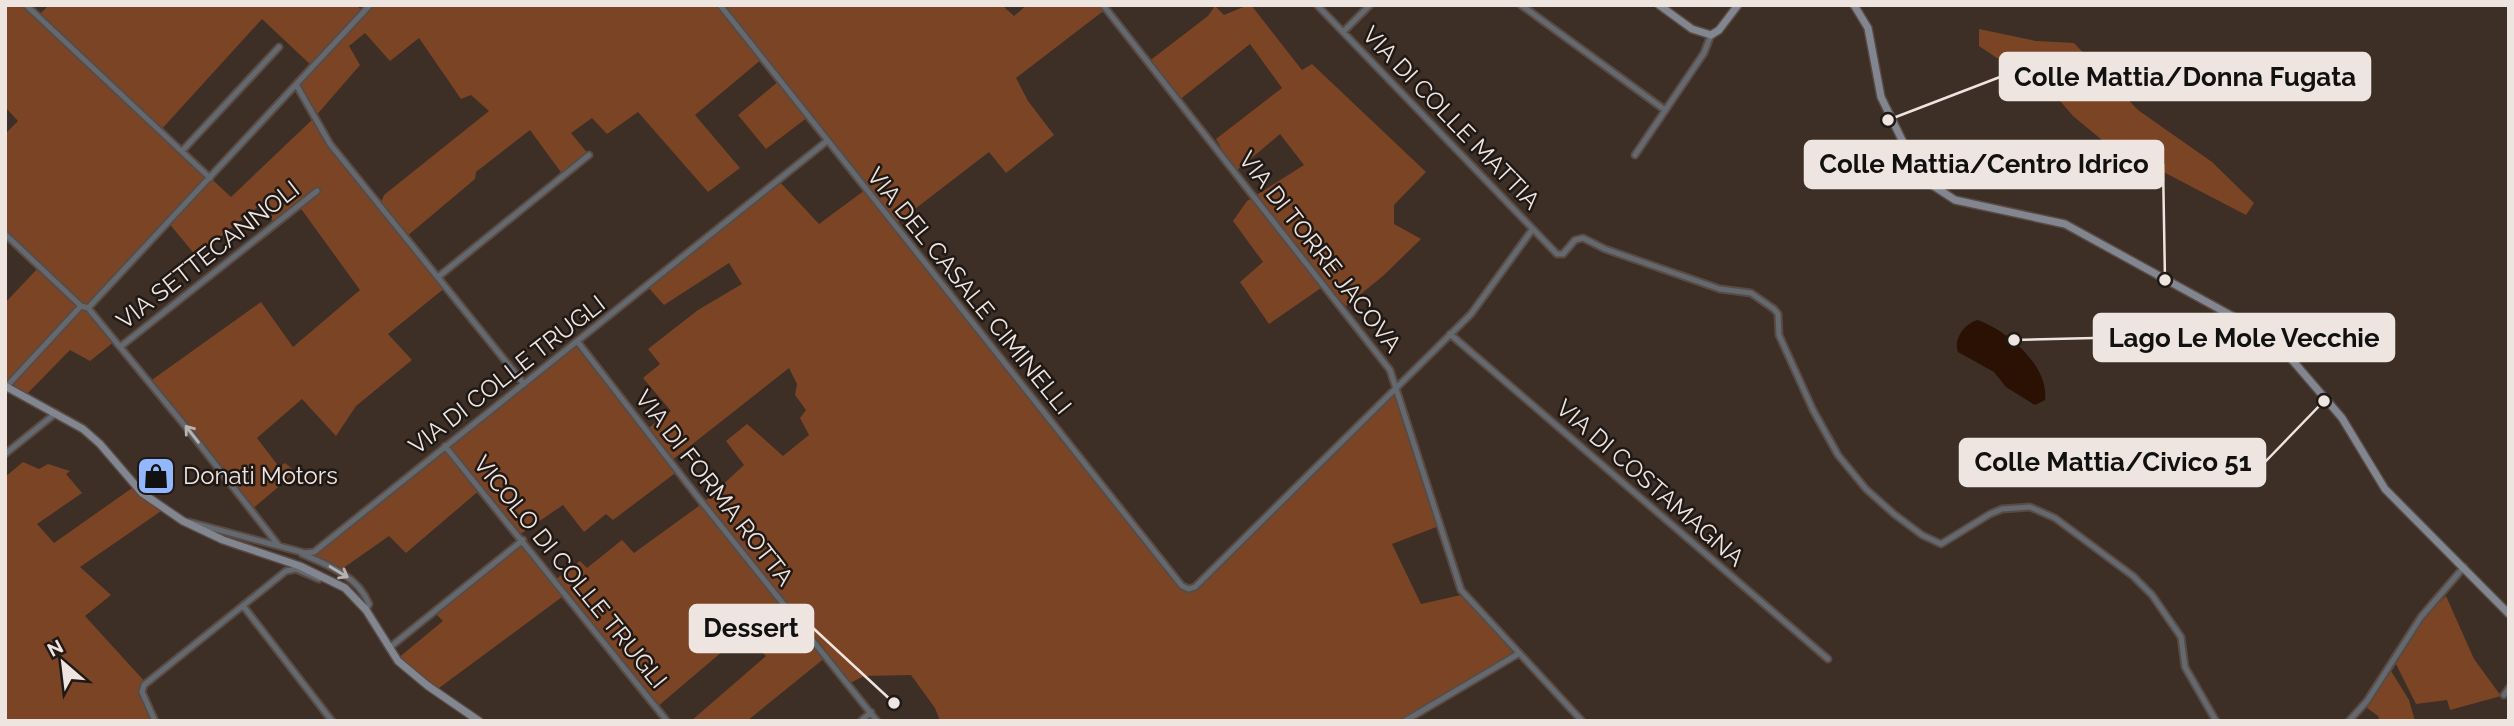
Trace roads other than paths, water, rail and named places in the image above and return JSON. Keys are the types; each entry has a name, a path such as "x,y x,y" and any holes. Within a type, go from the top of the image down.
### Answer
{"street":[{"path":"26,5 210,178"},
{"path":"370,5 210,178 6,386 86,431 142,493 183,521 216,538 288,561 337,582 352,593 366,610 398,661 417,678 479,721"},
{"name":"VIA DEL CASALE CIMINELLI","path":"720,5 1182,586 1189,589 1195,587 1397,386"},
{"name":"VIA DI TORRE JACOVA","path":"1103,5 1387,365 1397,386 1459,587 1467,599 1582,721"},
{"name":"VIA DI COLLE MATTIA","path":"1317,5 1532,230 1560,255 1576,239 1583,238 1605,249 1720,289 1751,293 1774,309 1778,314 1779,335 1813,410 1842,461 1870,493 1922,535 1941,544 1999,510 2030,507 2055,518 2133,576 2150,592 2181,637 2185,667 2216,721"},
{"path":"1343,32 1370,5"},
{"path":"1521,5 1665,110"},
{"path":"1659,5 1695,30 1711,35"},
{"path":"1635,155 1704,53 1711,35 1719,30 1738,5"},
{"path":"1854,5 1868,29 1882,100 1922,176 1931,186 1957,201 2068,225 2274,339 2342,418 2385,489 2509,614"},
{"path":"182,151 279,47"},
{"path":"297,86 329,143 524,383"},
{"name":"VIA DI COLLE TRUGLI","path":"183,521 211,526 306,554 315,551 827,141"},
{"path":"438,276 589,155"},
{"name":"VIA SETTECANNOLI","path":"120,347 317,191"},
{"path":"1397,386 1477,307 1532,230"},
{"path":"5,234 84,307 120,347 279,546"},
{"name":"VIA DI COSTAMAGNA","path":"1450,334 1828,659"},
{"name":"VIA DI FORMA ROTTA","path":"577,341 877,721"},
{"path":"5,454 56,413"},
{"name":"VICOLO DI COLLE TRUGLI","path":"445,446 667,721"},
{"path":"389,648 523,540"},
{"path":"293,550 335,569 350,579 368,601 366,610"},
{"path":"2349,721 2366,703 2421,617 2464,567"},
{"path":"155,721 142,688 285,573 298,569 325,582 337,582"},
{"path":"244,607 332,721"},
{"path":"1405,721 1518,654"},
{"path":"2504,695 2509,688"},
{"path":"861,721 871,712"}],"place":[{"name":"Colle Mattia/Donna Fugata","path":"1888,120"},
{"name":"Colle Mattia/Centro Idrico","path":"2165,280"},
{"name":"Lago Le Mole Vecchie","path":"2014,340"},
{"name":"Colle Mattia/Civico 51","path":"2324,401"},
{"name":"Donati Motors","path":"156,476"},
{"name":"Dessert","path":"894,703"}]}
